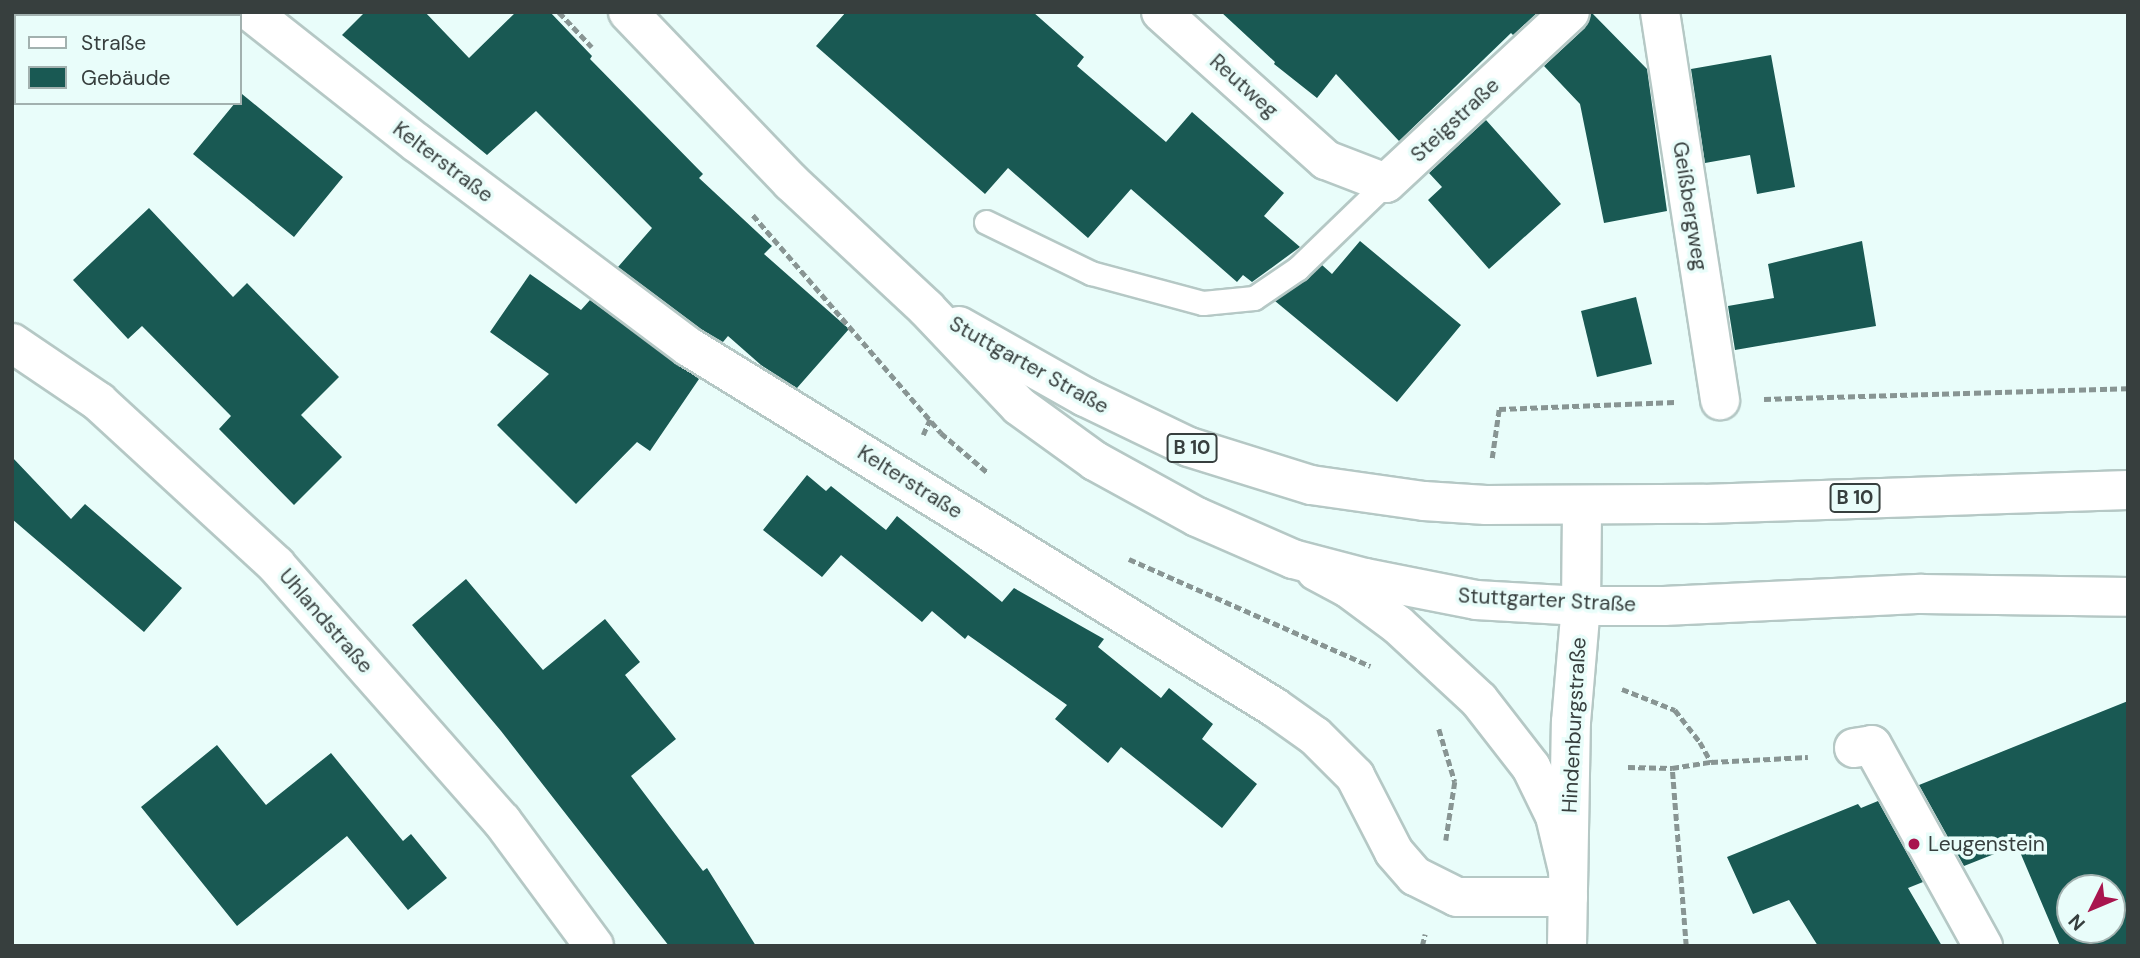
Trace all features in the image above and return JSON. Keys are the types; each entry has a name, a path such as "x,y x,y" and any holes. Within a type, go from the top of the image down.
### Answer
{"street":[{"name":"Kelterstraße","path":"251,12 417,144 689,347 1274,707 1315,736 1355,776 1394,852 1415,876 1457,897 1568,884"},
{"name":"Stuttgarter Straße","path":"628,12 791,182 926,308 1019,406 1095,461 1197,517 1293,559 1365,578 1476,600 1581,606 1664,606 1922,594 2128,597"},
{"name":"Reutweg","path":"1161,12 1326,160 1386,183"},
{"name":"Steigstraße","path":"1386,183 1570,12"},
{"name":"Geißbergweg","path":"1660,12 1720,400"},
{"name":"Stuttgarter Straße","path":"926,308 1085,397 1189,447 1311,485 1424,501 1486,505 1583,505 2128,490"},
{"name":"Uhlandstraße","path":"12,343 99,402 276,565 502,821 594,946"},
{"name":"Hindenburgstraße","path":"1567,946 1583,505"},
{"path":"1293,559 1348,587 1398,625 1479,700 1531,767 1555,816 1568,884"},
{"path":"1854,748 1872,745 1983,946"}],"lane":[{"path":"986,222 1091,273 1203,303 1254,298 1298,268 1386,183"}],"path":[{"path":"1486,505 1499,409 2128,388"},
{"path":"1575,670 1675,710 1700,742 1711,762"},
{"path":"1628,767 1671,768 1711,762 1799,758 1854,748"},
{"path":"1671,768 1686,946"}],"building":[{"path":"365,12 425,12 469,58 516,12 550,12 592,56 590,59 703,174 699,178 772,246 764,254 849,329 797,388 761,365 728,336 723,342 701,329 618,267 652,228 536,111 487,155 342,35"},
{"path":"846,12 1033,12 1084,57 1077,66 1166,142 1192,112 1284,193 1264,216 1300,247 1252,282 1243,275 1237,282 1131,189 1088,238 1008,168 985,194 816,46"},
{"path":"1221,12 1538,12 1513,35 1511,33 1399,141 1336,74 1317,98 1274,64 1275,62"},
{"path":"1591,12 1647,69 1667,211 1604,223 1580,104 1544,66 1585,28"},
{"path":"1771,55 1795,187 1757,194 1750,155 1705,163 1691,69"},
{"path":"242,94 343,177 294,237 193,154 233,105 242,105"},
{"path":"1486,120 1561,204 1489,269 1428,200 1442,187 1429,173"},
{"path":"149,208 233,297 247,283 339,377 301,415 342,457 294,505 219,429 231,416 142,326 128,339 73,280"},
{"path":"1360,241 1461,325 1397,402 1275,301 1322,265 1332,274"},
{"path":"1862,241 1876,326 1735,350 1728,306 1774,298 1768,264"},
{"path":"530,274 581,310 590,300 699,379 650,451 637,442 576,504 497,425 549,374 490,332"},
{"path":"1636,297 1652,364 1597,377 1581,311"},
{"path":"12,457 71,519 85,504 182,588 144,632 12,519"},
{"path":"807,475 826,491 831,486 886,530 897,516 1002,602 1014,588 1104,639 1098,647 1161,698 1169,688 1213,724 1202,739 1257,784 1222,828 1121,747 1108,763 1055,719 1067,705 968,635 965,639 932,611 922,622 841,555 822,577 763,530"},
{"path":"466,579 543,670 605,619 640,662 625,675 676,739 631,776 703,871 707,868 756,946 669,946 501,731 412,625"},
{"path":"2128,701 2128,946 2059,944 2126,944 2126,874 2056,874 2056,937 2017,845 1964,866 1919,785"},
{"path":"217,745 266,805 331,753 403,841 411,834 447,878 408,910 347,836 237,926 141,807"},
{"path":"1878,801 1923,882 1908,888 1942,946 1818,946 1789,900 1753,914 1727,857 1858,804 1861,808"}],"place":[{"name":"Leugenstein","path":"1914,844"}]}
